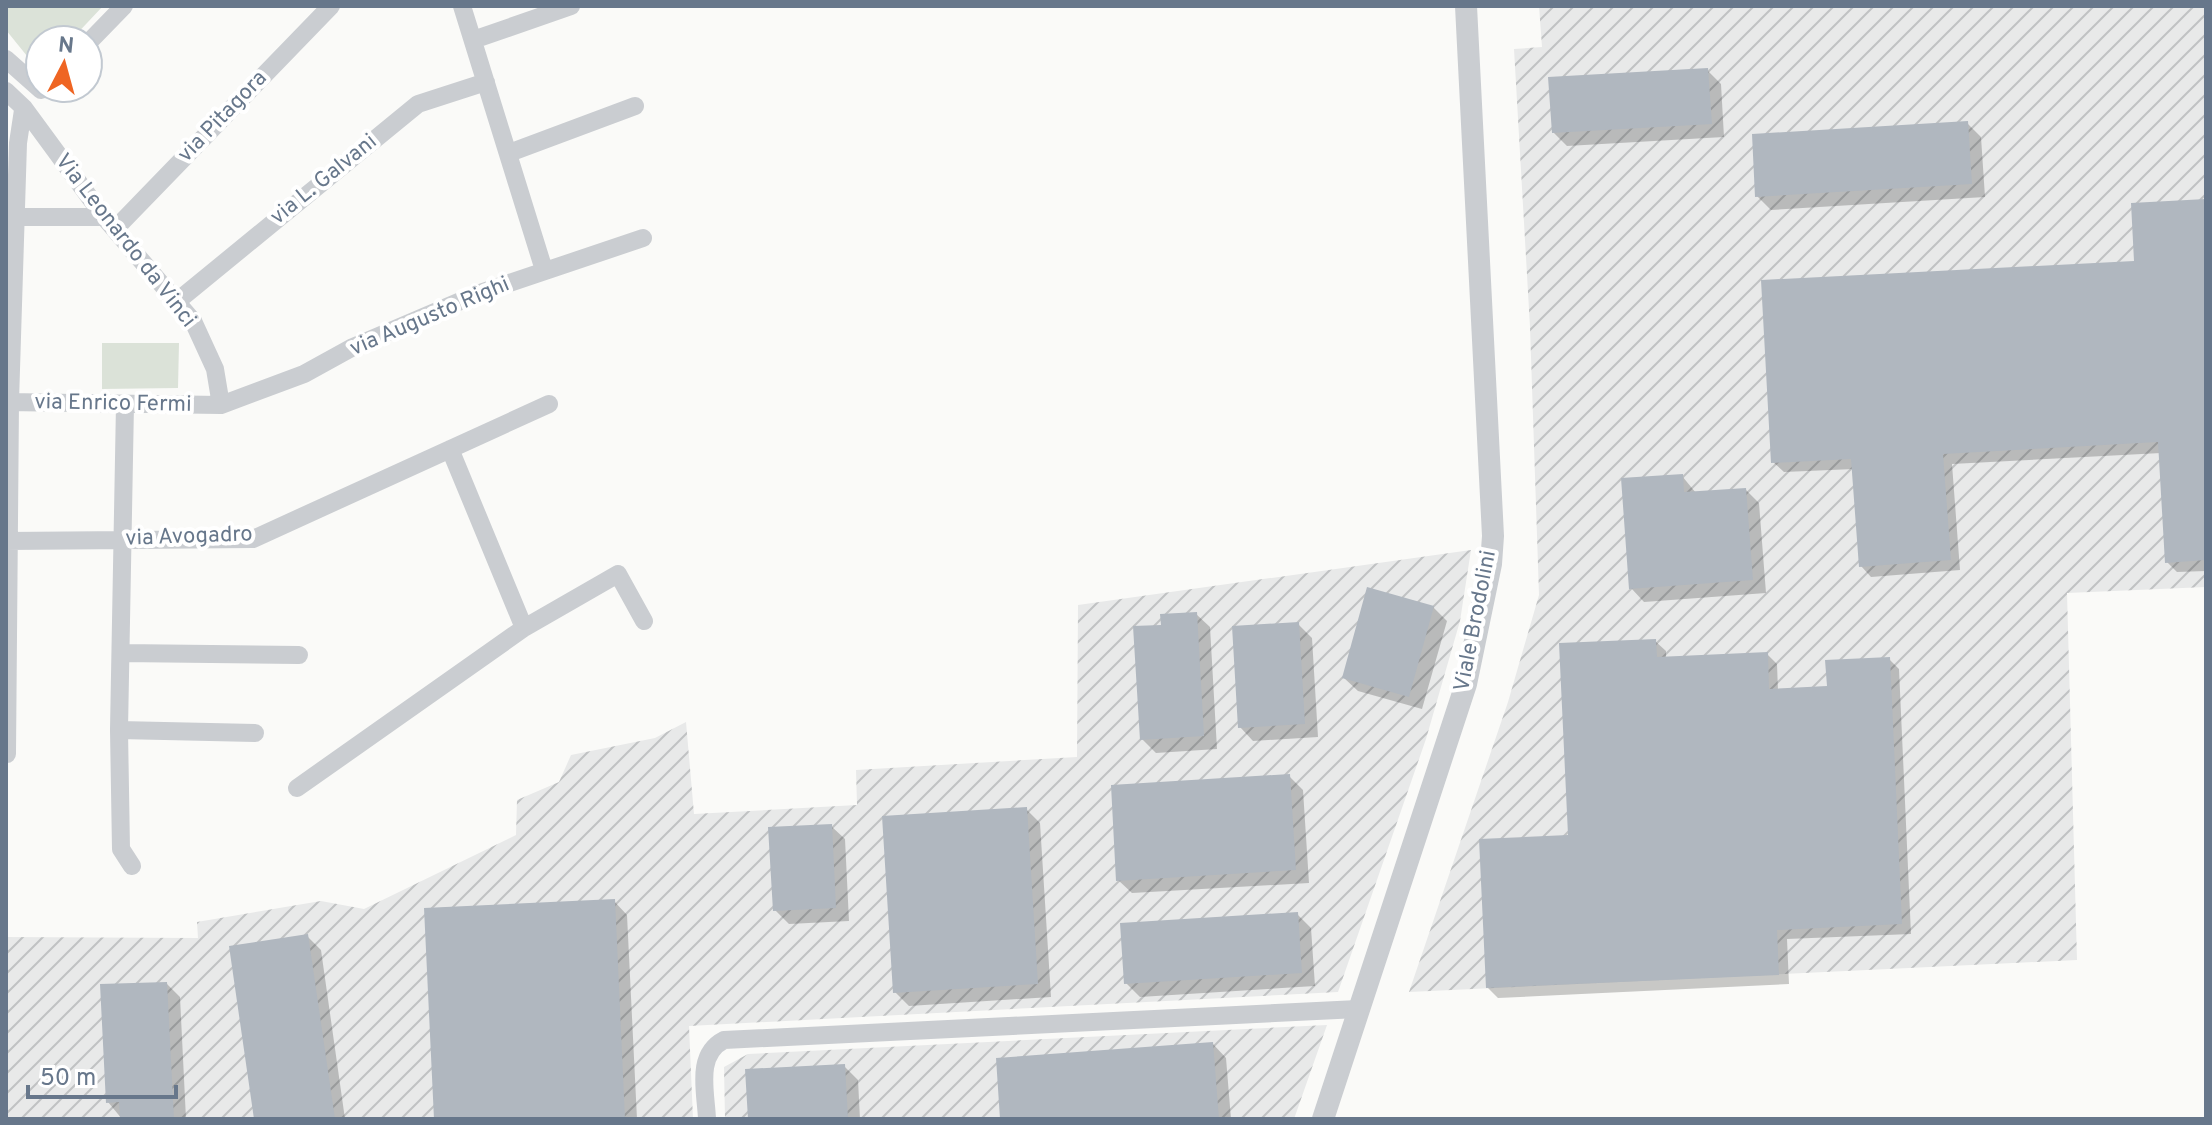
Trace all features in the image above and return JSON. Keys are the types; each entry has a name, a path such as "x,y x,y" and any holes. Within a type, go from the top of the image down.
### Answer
{"street":[{"path":"104,27 124,6"},
{"name":"via Pitagora","path":"110,223 331,6"},
{"path":"462,6 544,270"},
{"path":"473,40 571,6"},
{"name":"Viale Brodolini","path":"1323,1119 1466,684 1491,564 1493,536 1466,6"},
{"path":"6,59 24,74"},
{"name":"via L. Galvani","path":"175,303 418,104 486,82"},
{"name":"Via Leonardo da Vinci","path":"6,91 24,109 175,303 193,321 215,369 221,405"},
{"path":"7,754 11,217 24,109 28,104"},
{"path":"509,153 635,106"},
{"path":"11,217 110,223"},
{"name":"via Augusto Righi","path":"221,405 304,374 353,347 477,294 643,238"},
{"name":"via Enrico Fermi","path":"8,402 221,405"},
{"path":"125,404 119,730 121,849 132,866"},
{"name":"via Avogadro","path":"7,541 253,539 549,404"},
{"path":"450,449 524,628"},
{"path":"297,788 524,628 618,574 644,621"},
{"path":"121,653 299,655"},
{"path":"119,730 255,733"},
{"path":"707,1119 705,1060 715,1045 724,1040 1358,1009"}],"shaded area":[{"path":"6,6 103,6 86,24 24,24 24,52 6,30"},
{"path":"1539,6 2206,6 2206,587 2067,593 2077,960 1409,992 1508,702 1539,595 1530,327 1514,49 1542,47"},
{"path":"102,343 179,343 178,388 102,389"},
{"path":"1471,550 1460,621 1426,739 1338,992 689,1026 693,1119 6,1119 6,937 198,938 197,922 321,901 364,909 516,835 517,800 559,782 571,755 655,738 686,722 694,814 857,805 856,770 1077,757 1078,605"},
{"path":"1327,1025 1294,1119 725,1119 724,1067 748,1054"}],"building":[{"path":"1708,68 1712,124 1552,133 1548,77"},
{"path":"1968,121 1972,184 1755,197 1752,134"},
{"path":"2206,199 2206,560 2165,563 2158,442 1943,454 1951,560 1859,567 1851,459 1771,463 1761,280 2134,261 2131,203"},
{"path":"1683,474 1684,492 1746,488 1753,580 1629,589 1621,478"},
{"path":"1367,587 1434,606 1409,697 1342,678"},
{"path":"1197,612 1204,736 1140,740 1133,626 1161,625 1160,614"},
{"path":"1299,622 1305,724 1238,728 1232,626"},
{"path":"1656,639 1657,657 1768,652 1769,689 1827,686 1825,660 1890,657 1902,924 1777,930 1779,975 1486,988 1479,839 1568,835 1559,643"},
{"path":"1290,774 1296,870 1116,881 1111,785"},
{"path":"1027,807 1038,984 893,993 882,816"},
{"path":"832,824 836,908 773,911 768,827"},
{"path":"615,899 625,1119 434,1119 424,908"},
{"path":"1298,912 1302,973 1124,984 1120,923"},
{"path":"308,934 335,1119 254,1119 229,946"},
{"path":"167,982 174,1119 120,1119 119,1102 106,1103 100,984"},
{"path":"1213,1042 1219,1119 1000,1119 996,1058"},
{"path":"845,1064 848,1119 748,1119 745,1069"}]}
